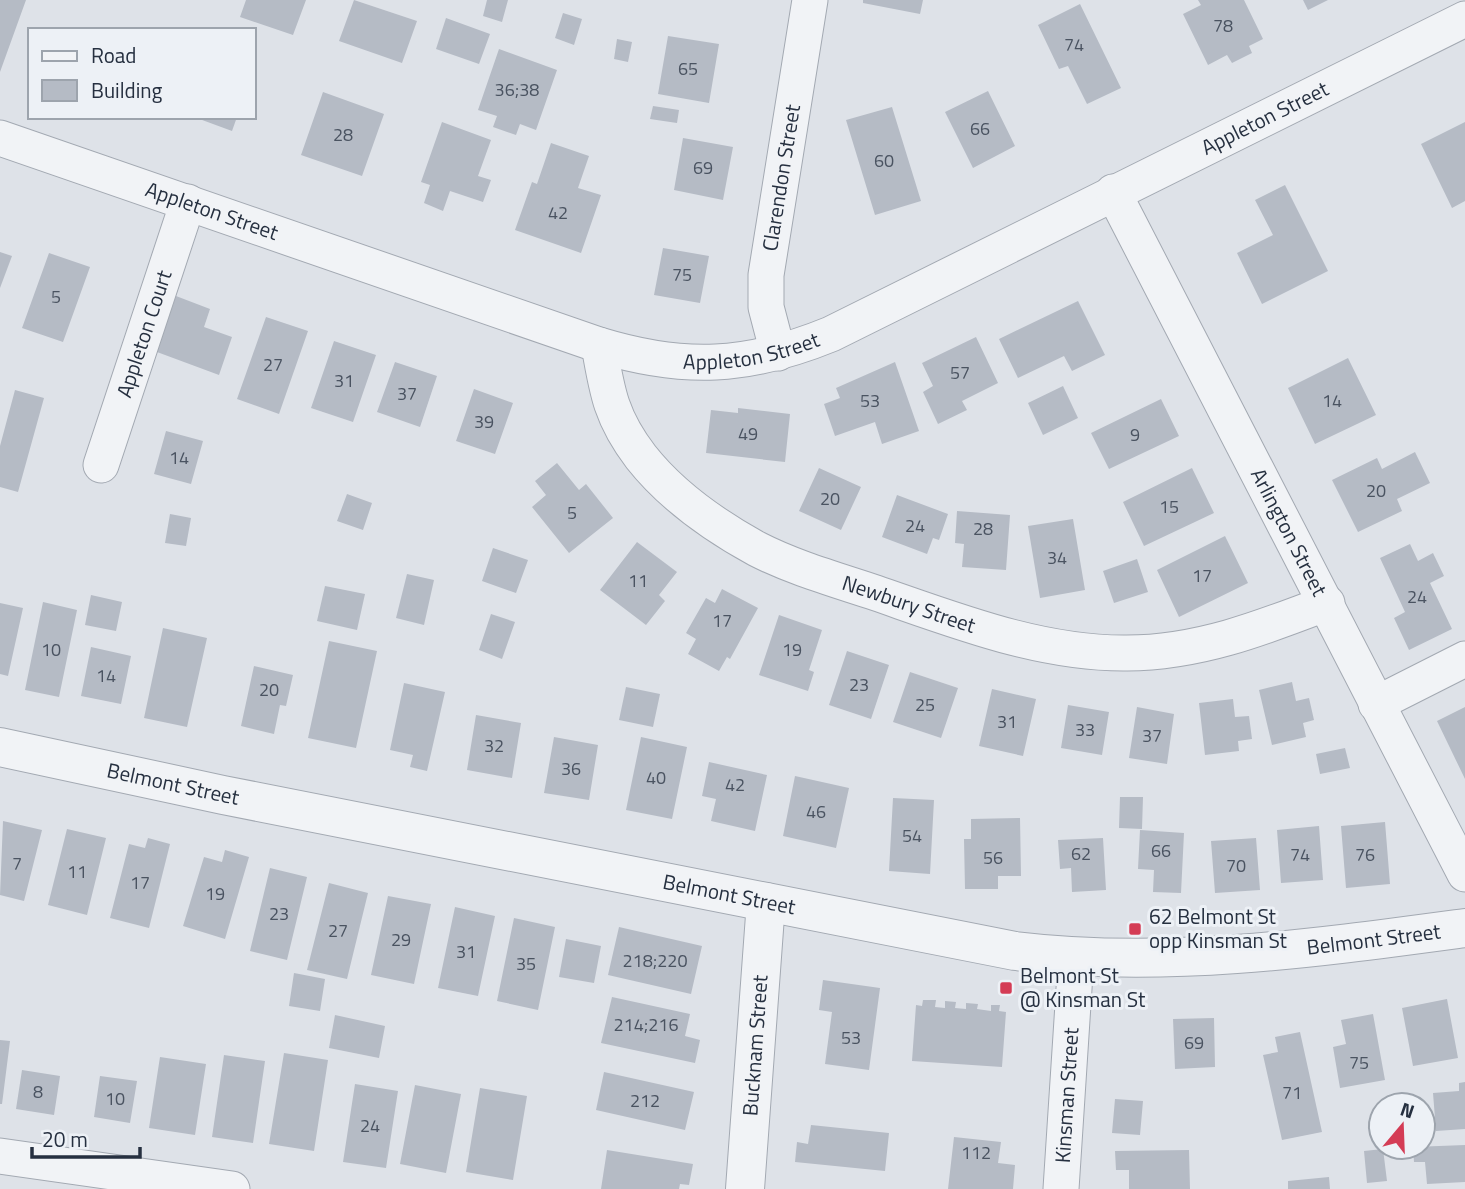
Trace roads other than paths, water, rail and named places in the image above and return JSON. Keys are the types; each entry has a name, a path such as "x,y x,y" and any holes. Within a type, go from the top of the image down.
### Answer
{"street":[{"name":"Clarendon Street","path":"778,353 766,307 766,275 810,0"},
{"name":"Appleton Street","path":"0,138 599,345 646,359 686,364 728,363 778,353 831,334 1113,191 1465,19"},
{"name":"Arlington Street","path":"1113,191 1465,874"},
{"name":"Appleton Court","path":"101,465 188,202"},
{"name":"Newbury Street","path":"599,345 609,402 622,430 661,478 708,517 758,550 815,573 929,611 1074,651 1130,653 1207,644 1247,633 1327,603"},
{"path":"1376,704 1465,659"},
{"name":"Belmont Street","path":"0,747 989,948 1076,958 1140,959 1239,954 1463,933"},
{"name":"Bucknam Street","path":"745,1189 766,902"},
{"name":"Kinsman Street","path":"1061,1189 1076,958"},
{"path":"0,1156 232,1189"}],"place":[{"name":"62 Belmont St opp Kinsman St","path":"1135,929"},
{"name":"Belmont St @ Kinsman St","path":"1006,988"}]}
